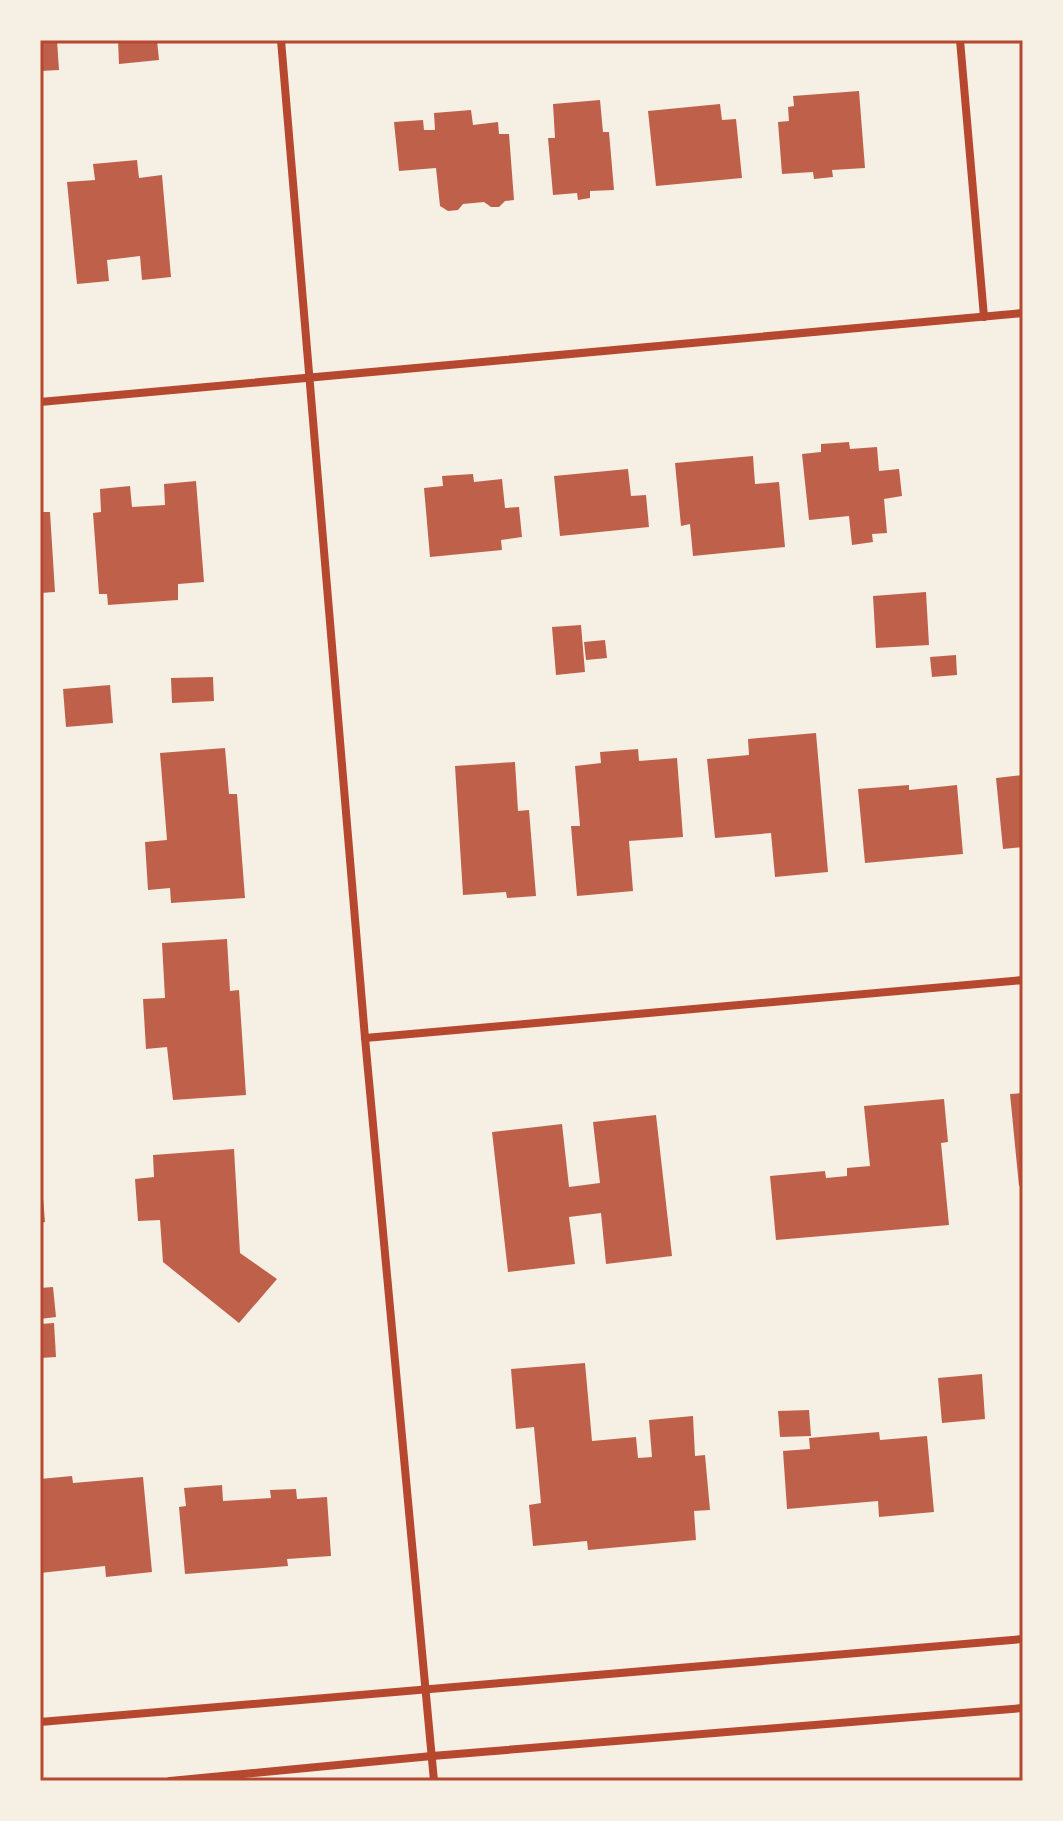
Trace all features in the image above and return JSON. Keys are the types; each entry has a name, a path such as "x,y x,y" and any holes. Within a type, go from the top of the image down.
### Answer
{"street":[{"path":"281,40 365,1038 434,1781"},
{"path":"960,40 984,317"},
{"path":"40,402 1023,313"},
{"path":"365,1038 1023,980"},
{"path":"40,1722 1023,1639"},
{"path":"170,1781 432,1756 1023,1708"}],"building":[{"path":"40,40 57,40 59,70 40,71"},
{"path":"118,40 157,40 159,60 119,64"},
{"path":"859,91 865,168 832,170 833,177 814,179 813,172 782,174 778,122 789,121 788,107 794,106 793,96"},
{"path":"600,100 603,132 609,132 614,190 590,191 590,198 578,200 577,193 553,195 548,138 555,138 553,104"},
{"path":"720,104 722,120 736,119 742,178 656,186 648,111"},
{"path":"471,110 473,125 498,122 499,134 509,134 514,200 505,201 499,207 491,207 484,202 463,204 458,210 448,211 440,206 436,168 399,171 394,122 423,120 424,130 435,130 434,113"},
{"path":"137,160 139,178 162,175 171,277 142,280 140,256 107,260 109,281 77,284 67,182 95,180 93,164"},
{"path":"849,442 850,449 877,447 879,471 899,469 902,496 884,499 887,533 872,534 873,542 852,545 849,516 809,520 802,454 821,452 821,444"},
{"path":"753,456 755,484 779,482 785,547 693,556 690,524 681,526 675,463"},
{"path":"628,469 631,496 646,495 649,527 560,536 554,476"},
{"path":"473,474 474,482 502,479 505,508 519,507 522,537 501,540 502,550 430,557 424,488 443,486 442,476"},
{"path":"196,481 204,582 178,584 178,600 108,605 107,594 99,594 93,513 101,512 100,489 130,486 132,507 165,505 164,484"},
{"path":"40,500 43,512 50,512 55,592 40,593"},
{"path":"926,592 929,645 876,648 873,596"},
{"path":"581,625 585,672 556,675 552,627"},
{"path":"605,640 607,658 586,660 584,642"},
{"path":"956,655 957,675 932,677 930,657"},
{"path":"213,677 214,701 172,703 171,678"},
{"path":"110,685 113,723 66,727 63,689"},
{"path":"816,733 828,872 775,877 771,833 715,838 707,759 749,755 748,739"},
{"path":"225,748 229,794 237,794 245,898 171,903 170,888 148,890 145,842 167,840 160,753"},
{"path":"638,749 639,761 677,758 683,837 629,841 633,891 577,896 571,826 580,826 575,766 601,763 600,752"},
{"path":"515,762 518,811 529,810 536,896 507,898 506,892 463,895 455,766"},
{"path":"1023,775 1023,847 1003,849 996,778"},
{"path":"909,785 909,790 957,785 963,854 865,863 858,789"},
{"path":"227,939 230,991 239,990 246,1095 173,1100 167,1047 146,1049 143,999 165,998 162,943"},
{"path":"1023,1093 1023,1186 1019,1186 1010,1094"},
{"path":"944,1099 948,1142 941,1143 949,1225 776,1240 770,1176 825,1171 826,1178 847,1176 847,1168 870,1166 864,1106"},
{"path":"656,1115 672,1256 606,1264 601,1213 569,1217 575,1264 508,1272 492,1132 562,1124 569,1187 600,1183 593,1122"},
{"path":"234,1149 240,1253 277,1279 239,1323 163,1262 160,1220 138,1221 135,1179 154,1177 153,1155"},
{"path":"40,1186 45,1222 40,1223"},
{"path":"53,1287 56,1317 40,1319 40,1288"},
{"path":"54,1323 56,1357 40,1358 40,1324"},
{"path":"585,1363 592,1441 636,1437 638,1458 652,1457 649,1420 693,1416 695,1456 705,1455 710,1510 694,1511 696,1540 588,1550 587,1541 533,1546 529,1505 541,1503 534,1427 516,1429 511,1369"},
{"path":"982,1374 985,1419 942,1423 938,1378"},
{"path":"809,1410 811,1436 780,1437 778,1411"},
{"path":"879,1432 880,1440 927,1436 934,1512 879,1517 878,1501 787,1509 783,1451 810,1449 809,1438"},
{"path":"72,1476 73,1483 143,1477 152,1572 106,1577 105,1566 40,1573 40,1479"},
{"path":"222,1485 223,1501 271,1498 270,1490 296,1489 297,1499 327,1497 331,1556 287,1559 288,1566 185,1574 179,1507 186,1506 184,1488"}]}
